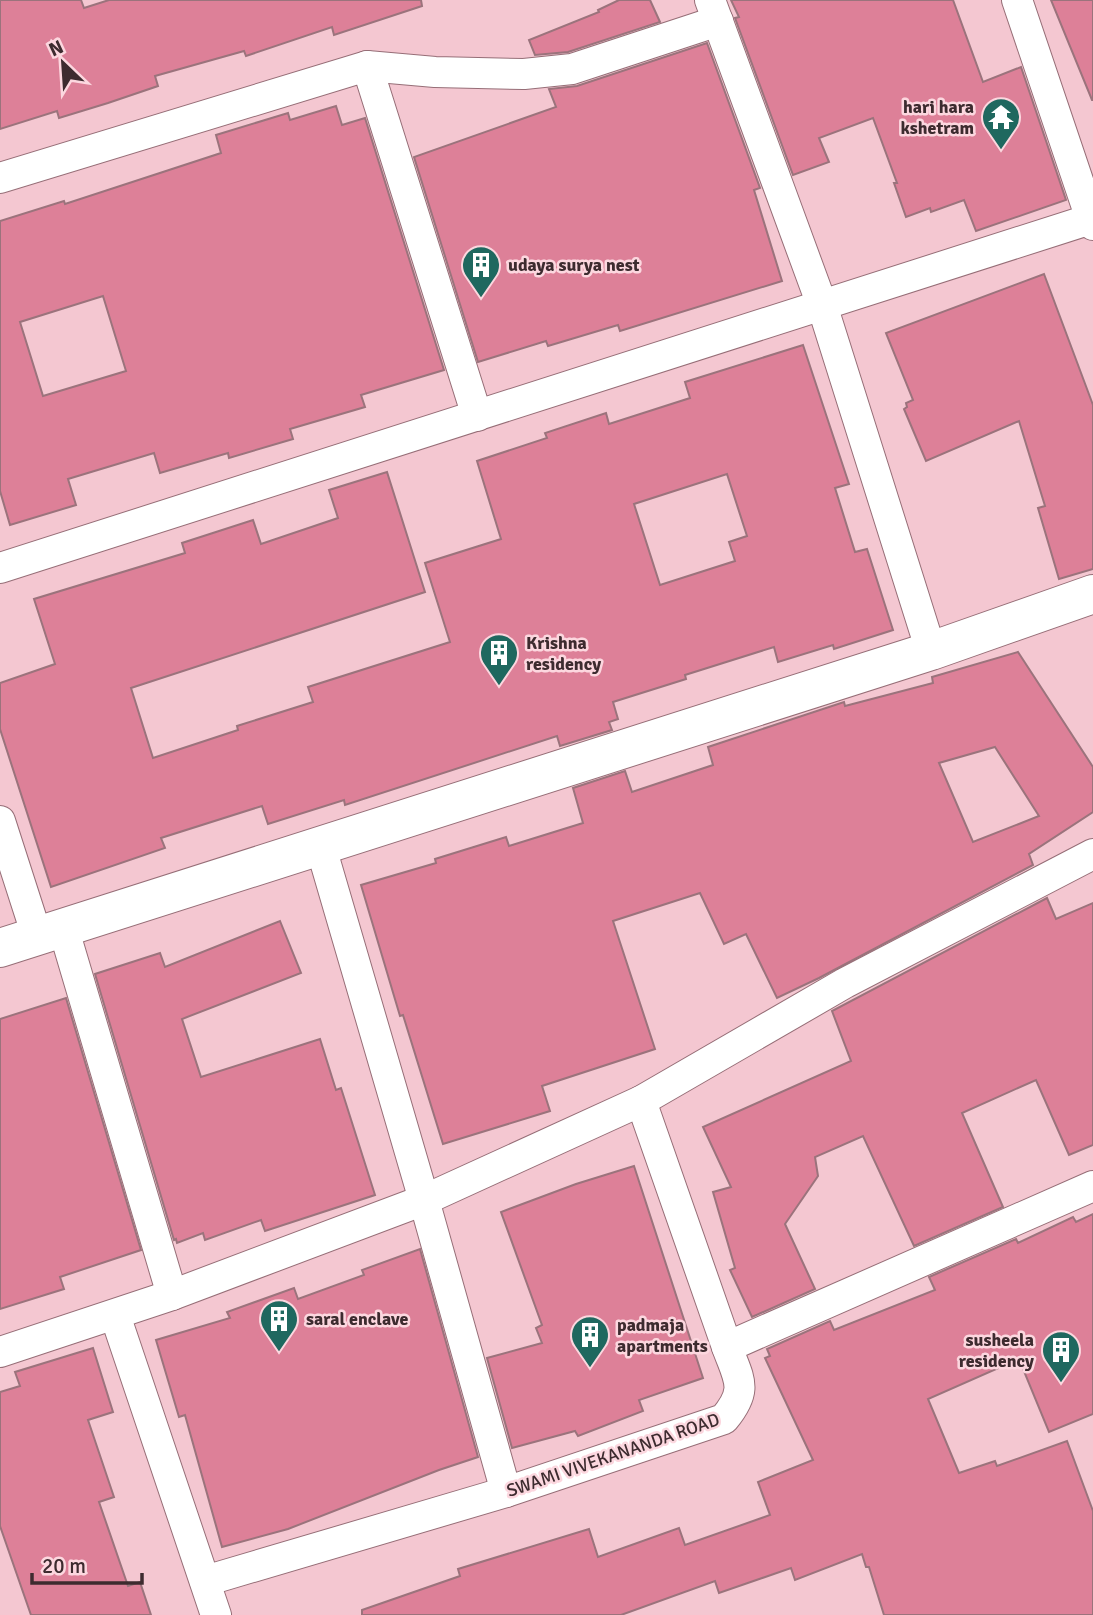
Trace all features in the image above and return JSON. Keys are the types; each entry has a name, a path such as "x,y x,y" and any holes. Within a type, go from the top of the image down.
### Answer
{"street":[{"path":"0,568 822,305 1092,222 1017,0"},
{"path":"0,178 367,66 435,72 524,74 572,69 714,11 822,305 931,651"},
{"path":"367,66 477,416"},
{"path":"0,948 931,651 1093,594"},
{"path":"0,821 50,931 172,1295"},
{"path":"320,844 506,1492"},
{"path":"0,1352 172,1295 424,1200 641,1101 845,984 1093,854"},
{"path":"641,1101 727,1347 1093,1186"},
{"path":"115,1315 216,1615"},
{"name":"SWAMI VIVEKANANDA ROAD","path":"205,1581 506,1492 724,1419 736,1405 742,1388 727,1347"}],"building":[{"path":"0,0 81,0 84,8 109,0 421,0 422,6 334,35 332,27 246,56 244,51 155,76 158,86 59,118 57,111 0,129"},
{"path":"619,0 650,0 660,22 568,52 535,55 529,40 599,12 598,10"},
{"path":"731,0 953,0 983,82 1021,67 1066,200 976,231 964,200 931,212 930,208 906,217 894,183 897,183 873,118 819,138 829,162 793,175 735,18 739,17"},
{"path":"1051,0 1093,0 1093,100 1092,100"},
{"path":"707,43 760,188 754,190 782,281 620,331 618,325 548,346 546,341 478,362 414,157 556,107 549,89 577,86"},
{"path":"336,106 342,125 365,118 444,370 361,395 365,407 290,429 293,439 229,458 228,453 160,473 154,453 68,479 76,505 10,525 0,491 0,221 64,201 65,204 221,153 216,135 288,113 290,120","holes":["103,296 126,371 43,396 20,322"]},
{"path":"1044,274 1093,405 1093,569 1059,579 1038,508 1045,506 1019,421 926,461 904,409 907,407 906,403 913,400 886,333"},
{"path":"803,345 849,484 835,488 855,552 867,549 893,630 834,649 833,645 778,662 774,647 685,675 686,679 613,702 618,719 609,722 612,730 560,746 557,736 345,805 344,800 268,824 262,806 161,838 165,848 51,887 0,729 0,683 55,664 34,599 185,553 182,543 253,520 261,544 338,518 329,490 387,472 425,592 131,688 153,758 238,730 237,726 313,702 308,687 450,642 425,563 501,539 477,461 547,438 545,433 606,413 609,424 690,398 685,382","holes":["727,474 747,536 729,542 735,561 660,585 634,504"]},
{"path":"1018,652 1093,767 1093,812 1029,854 1033,865 777,998 746,934 724,944 700,893 613,921 655,1049 542,1086 550,1111 443,1144 403,1015 400,1016 361,885 436,863 435,859 506,837 509,846 583,823 573,788 625,771 632,792 713,765 708,747 844,702 845,706 933,683 932,677","holes":["995,747 1039,816 973,842 939,763"]},
{"path":"1047,898 1056,919 1093,903 1093,1145 1069,1155 1036,1080 962,1113 1003,1207 914,1246 863,1136 815,1157 818,1176 785,1224 815,1289 752,1317 730,1270 735,1268 713,1192 731,1187 703,1127 851,1061 832,1011"},
{"path":"280,921 301,973 182,1019 201,1077 320,1039 336,1090 341,1088 375,1195 265,1231 261,1220 205,1240 203,1233 177,1243 95,974 160,953 165,967"},
{"path":"66,998 141,1250 60,1277 64,1289 0,1309 0,1019"},
{"path":"634,1166 703,1378 639,1400 643,1411 578,1436 575,1431 512,1448 487,1358 542,1343 536,1328 542,1325 501,1212"},
{"path":"1093,1214 1093,1414 1049,1432 1019,1359 928,1399 959,1473 995,1461 997,1466 1067,1441 1093,1511 1093,1615 884,1615 869,1567 866,1567 862,1554 795,1580 791,1568 719,1593 715,1581 621,1615 362,1615 362,1610 460,1576 458,1569 589,1529 598,1557 679,1528 685,1545 770,1515 758,1482 813,1460 765,1358 770,1356 767,1349 830,1321 834,1330 935,1290 929,1277 1016,1239 1018,1243 1073,1217 1076,1222"},
{"path":"420,1249 478,1457 288,1529 222,1547 185,1415 179,1417 156,1340 230,1318 227,1312 294,1288 298,1299 364,1275 362,1270"},
{"path":"93,1348 113,1412 88,1420 114,1497 99,1502 128,1586 140,1582 151,1615 31,1615 0,1526 0,1392 20,1386 15,1372"}],"place":[{"name":"hari hara kshetram","path":"1001,151"},
{"name":"udaya surya nest","path":"481,299"},
{"name":"Krishna residency","path":"499,687"},
{"name":"saral enclave","path":"279,1353"},
{"name":"padmaja apartments","path":"590,1369"},
{"name":"susheela residency","path":"1061,1384"}]}
